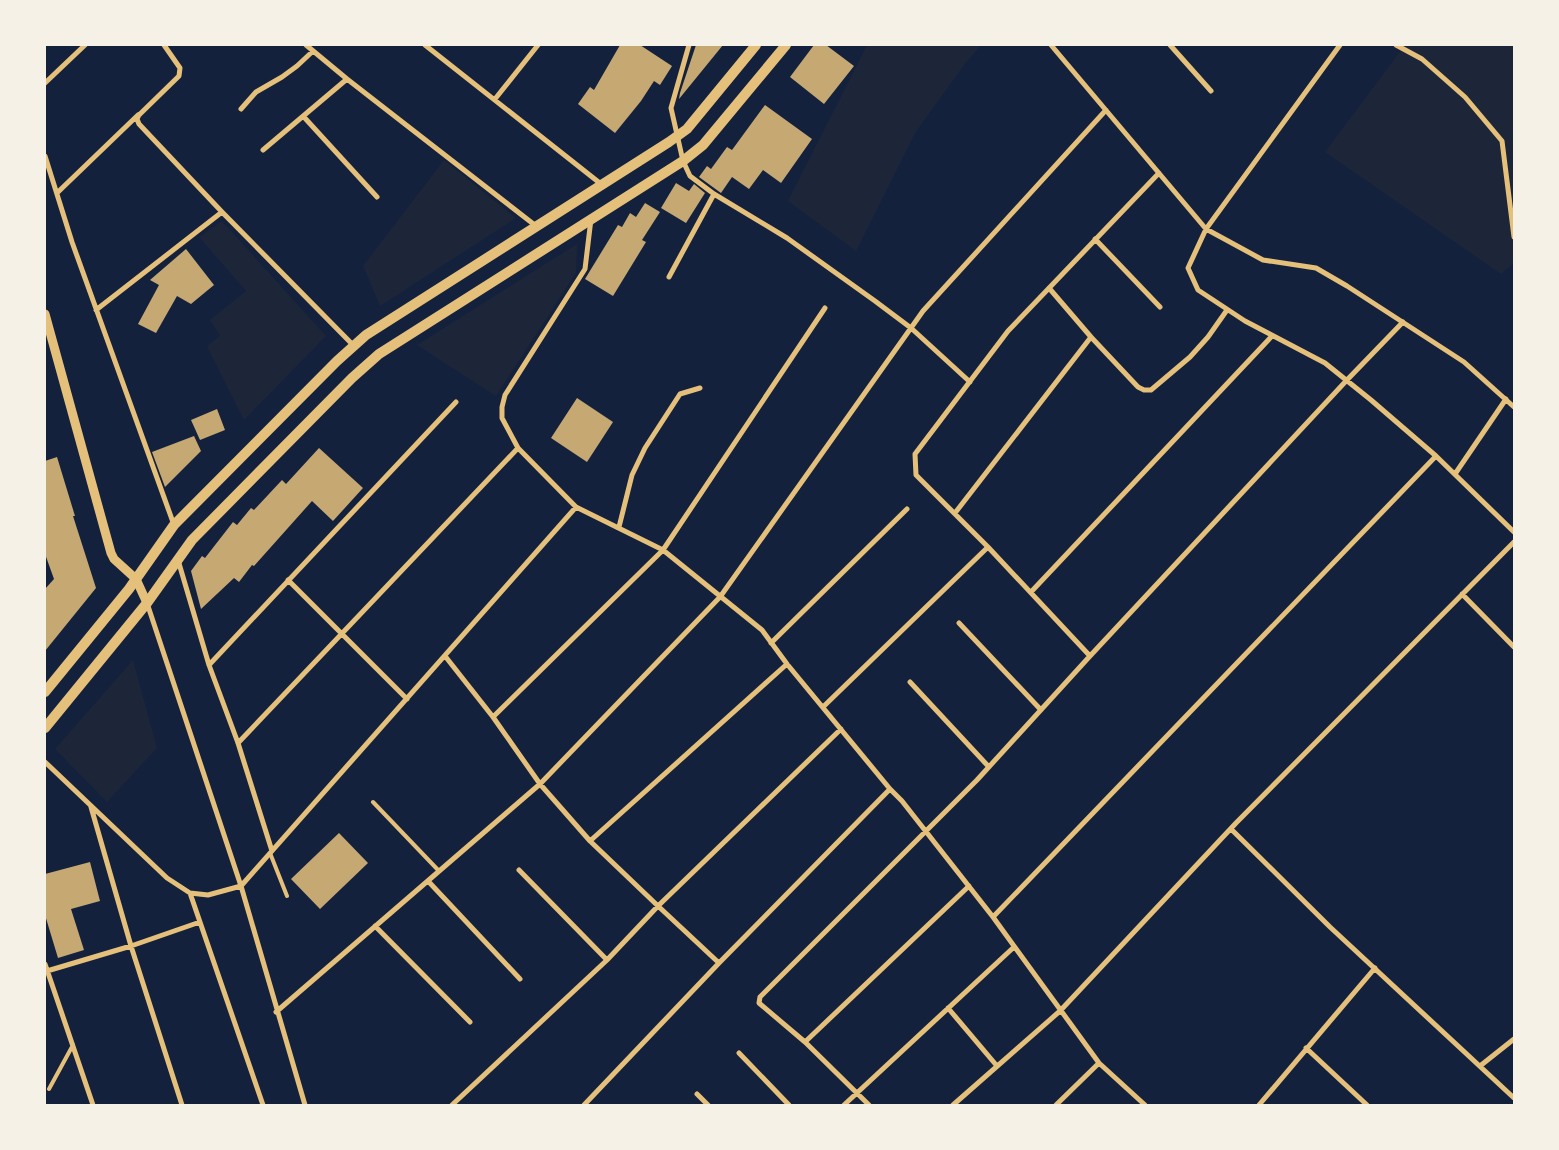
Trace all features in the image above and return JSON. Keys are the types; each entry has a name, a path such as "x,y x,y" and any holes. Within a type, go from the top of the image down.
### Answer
{"main road":[{"path":"45,692 136,578 174,525 354,346 366,336 677,136 687,128 756,45"},
{"path":"45,728 146,603 192,540 352,378 379,354 682,161 702,145 786,45"}],"street":[{"path":"45,83 85,45"},
{"path":"56,192 179,76 180,68 164,45"},
{"path":"306,45 536,226"},
{"path":"425,45 602,185"},
{"path":"495,99 538,45"},
{"path":"689,45 671,108 682,161 690,176 714,194 787,238 911,328 970,382"},
{"path":"1051,45 1206,229 1263,260 1316,268 1348,286 1464,362 1514,407"},
{"path":"1170,45 1211,91"},
{"path":"1340,45 1206,229 1188,268 1198,290 1245,322 1325,363 1371,400 1436,456 1514,532"},
{"path":"1396,45 1422,60 1465,97 1502,141 1514,237"},
{"path":"241,109 256,92 282,78 313,51"},
{"path":"263,150 347,79"},
{"path":"276,1012 540,784 720,597 923,311 1106,110"},
{"path":"139,115 137,119 139,124 222,212 354,346"},
{"path":"303,116 377,197"},
{"path":"45,156 72,242 174,525"},
{"path":"1090,656 988,547 916,475 915,454 1008,331 1159,173"},
{"path":"669,277 714,194"},
{"path":"96,310 222,212"},
{"path":"591,218 585,269 505,395 502,418 518,448 576,507 663,550 762,630 787,664 902,801 969,886 1099,1063 1145,1105"},
{"path":"1095,239 1160,307"},
{"path":"1049,288 1090,337 1138,387 1144,390 1151,390 1190,357 1228,310"},
{"path":"493,717 663,550 825,308"},
{"path":"45,314 111,553 114,559 136,578 146,603 240,886 276,1012 306,1105"},
{"path":"869,1105 806,1042 760,1003 760,997 926,832 988,767 1403,322"},
{"path":"1031,592 1272,336"},
{"path":"955,513 1090,337"},
{"path":"619,527 632,475 645,448 680,394 700,388"},
{"path":"1455,474 1506,399"},
{"path":"209,665 456,402"},
{"path":"238,743 518,448"},
{"path":"993,917 1436,456"},
{"path":"45,762 167,878 190,893 208,895 240,886 576,507"},
{"path":"771,643 908,509"},
{"path":"953,1105 1060,1011 1231,829 1514,542"},
{"path":"823,707 988,547"},
{"path":"178,560 209,665 238,743 271,852"},
{"path":"288,580 407,699"},
{"path":"1462,594 1514,647"},
{"path":"959,623 1041,710"},
{"path":"445,656 493,717 540,784 590,840 718,963"},
{"path":"590,840 787,664"},
{"path":"910,682 988,767"},
{"path":"452,1105 607,960 658,906 842,729"},
{"path":"584,1105 718,963 890,789"},
{"path":"90,805 131,946 182,1105"},
{"path":"1231,829 1330,927 1514,1098"},
{"path":"518,870 607,960"},
{"path":"428,881 520,979"},
{"path":"806,1042 969,886"},
{"path":"190,893 263,1105"},
{"path":"47,971 131,946 200,922"},
{"path":"376,926 470,1022"},
{"path":"844,1105 1014,947"},
{"path":"45,964 93,1105"},
{"path":"1259,1105 1375,968"},
{"path":"948,1008 997,1066"},
{"path":"1480,1066 1514,1039"},
{"path":"1306,1048 1367,1105"},
{"path":"739,1053 789,1105"},
{"path":"1058,1104 1099,1063"},
{"path":"697,1094 708,1105"}],"lane":[{"path":"373,802 439,871"},
{"path":"271,852 287,896"},
{"path":"49,1089 73,1045"}],"shaded area":[{"path":"867,45 981,45 964,65 915,133 856,251 788,201"},
{"path":"1405,45 1514,45 1514,263 1501,274 1325,152"},
{"path":"444,160 516,218 380,306 363,266"},
{"path":"222,221 326,336 244,420 207,346 220,336 210,320 246,291 199,237"},
{"path":"577,244 576,273 496,396 417,345"},
{"path":"133,660 157,748 107,802 55,749"}],"building":[{"path":"620,45 640,45 672,66 660,85 654,81 641,101 615,133 578,104 590,87 594,90"},
{"path":"696,45 723,45 679,99 680,93"},
{"path":"814,45 826,45 854,66 824,104 790,77"},
{"path":"765,105 812,139 781,183 763,170 749,189 732,177 721,193 699,177 707,166 711,169 727,147 732,150"},
{"path":"676,183 689,191 694,184 705,193 686,223 661,208"},
{"path":"645,203 660,212 642,240 646,242 613,296 585,279 618,225 622,227 630,213 636,217"},
{"path":"186,249 214,285 191,304 177,296 156,333 138,324 159,285 150,280"},
{"path":"577,398 613,422 587,462 551,438"},
{"path":"217,409 225,430 200,440 191,420"},
{"path":"194,436 201,451 165,487 152,452"},
{"path":"319,448 363,488 333,521 312,501 254,566 252,565 239,582 234,578 201,609 191,571 202,556 205,558 233,522 237,525 251,508 254,510 282,480 286,484"},
{"path":"57,457 96,588 45,651 45,589 54,579 45,554 45,461"},
{"path":"339,833 368,863 320,909 291,879"},
{"path":"90,862 100,901 71,909 84,950 58,958 45,915 45,874"}]}
